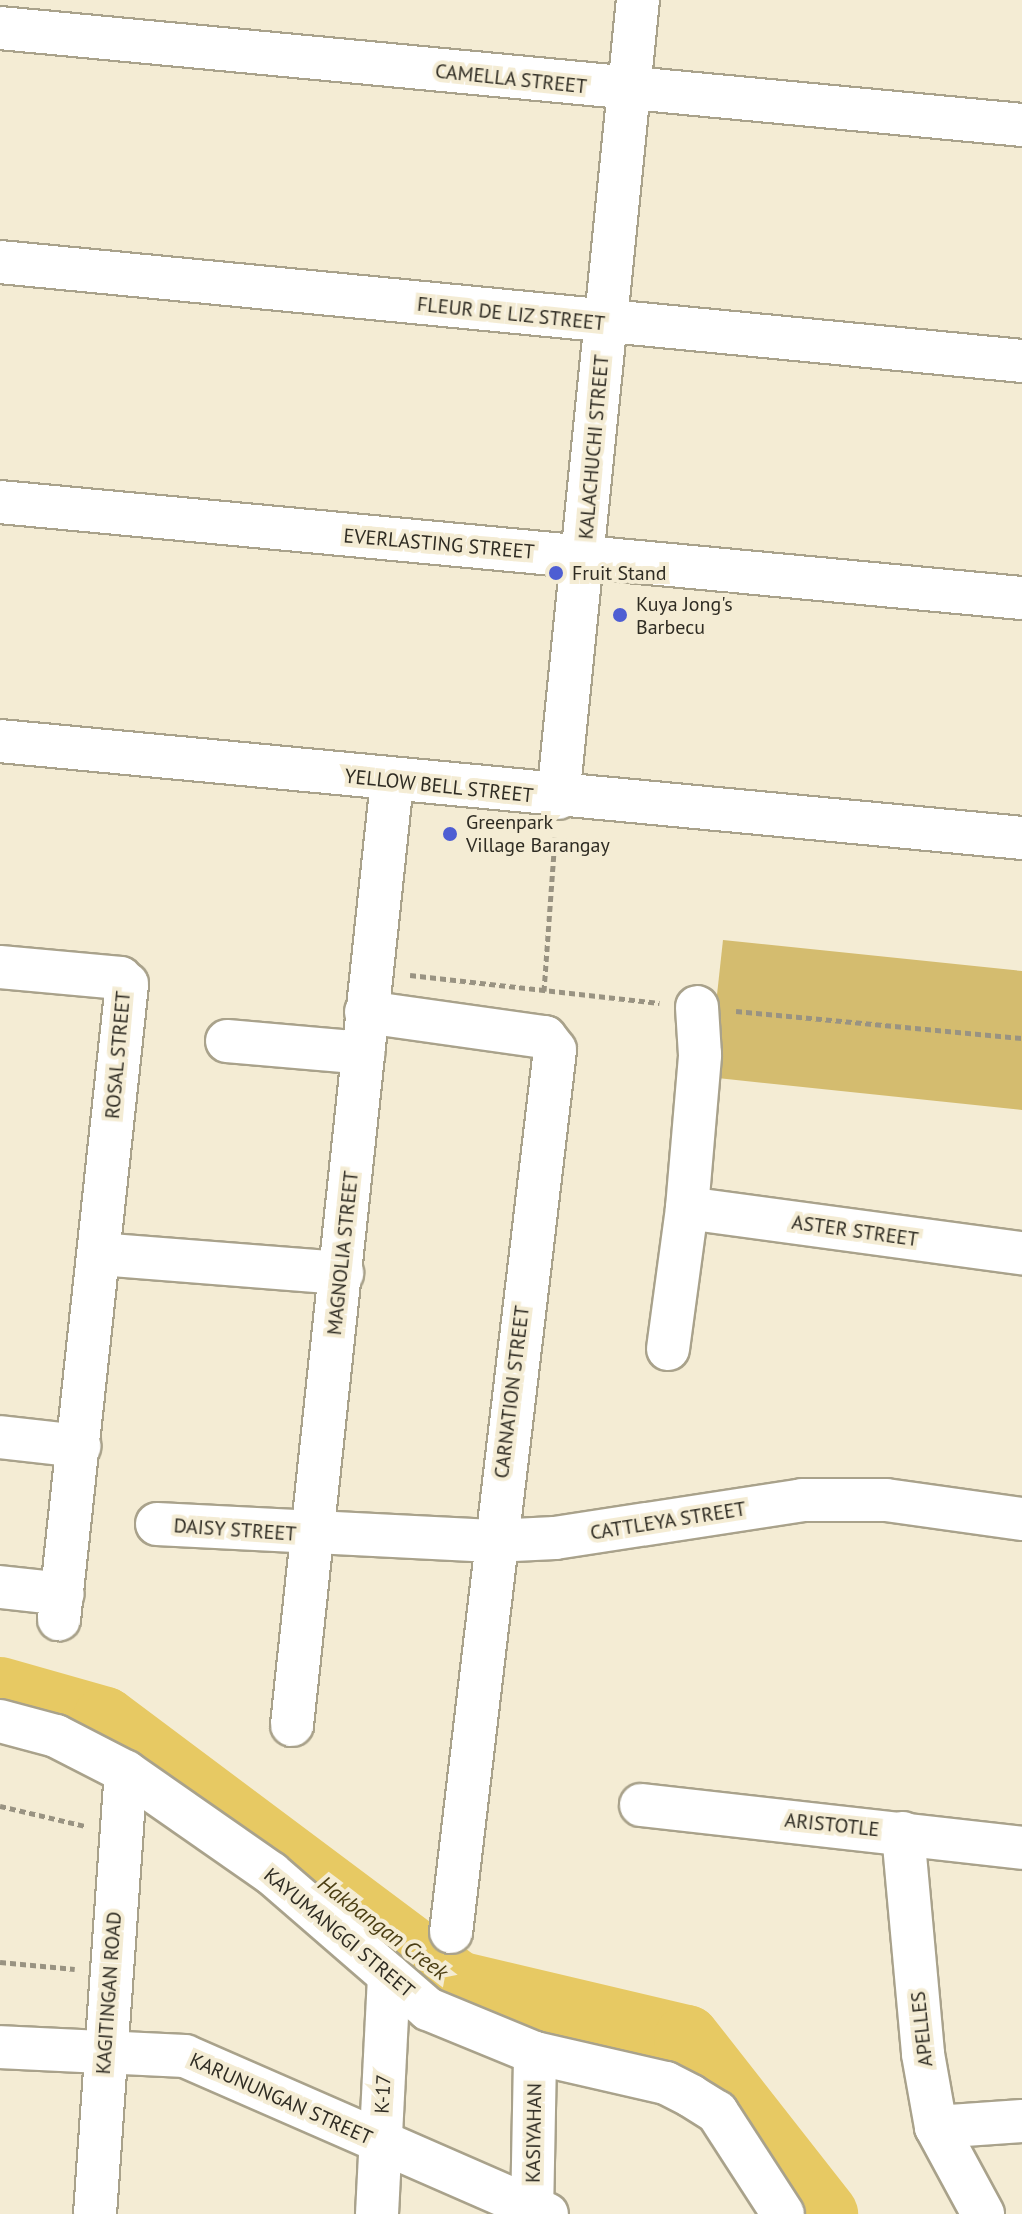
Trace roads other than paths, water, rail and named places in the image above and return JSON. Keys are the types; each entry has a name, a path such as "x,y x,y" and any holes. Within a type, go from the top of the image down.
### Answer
{"street":[{"name":"KALACHUCHI STREET","path":"558,798 638,0"},
{"name":"CAMELLA STREET","path":"0,28 627,91 1022,125"},
{"name":"FLEUR DE LIZ STREET","path":"0,262 605,324 1022,361"},
{"name":"EVERLASTING STREET","path":"0,502 1022,598"},
{"name":"YELLOW BELL STREET","path":"0,741 558,798 1022,838"},
{"name":"MAGNOLIA STREET","path":"292,1725 392,781"},
{"name":"ROSAL STREET","path":"0,967 120,978 127,984 61,1606 0,1587"},
{"path":"668,1349 687,1208 700,1055 697,1007"},
{"name":"CARNATION STREET","path":"366,1012 545,1037 554,1044 493,1541 451,1932"},
{"path":"227,1041 363,1053"},
{"name":"ASTER STREET","path":"687,1208 1022,1253"},
{"path":"99,1254 342,1273"},
{"path":"0,1437 79,1446"},
{"name":"CATTLEYA STREET","path":"314,1536 493,1541 555,1538 802,1500 886,1500 1022,1519"},
{"name":"DAISY STREET","path":"157,1524 314,1536"},
{"name":"KAYUMANGGI STREET","path":"0,1721 56,1736 126,1772 271,1873 428,2009 535,2053 666,2083 717,2112 783,2214"},
{"name":"KAGITINGAN ROAD","path":"95,2214 109,1973 126,1772"},
{"name":"ARISTOTLE","path":"641,1805 1022,1848"},
{"name":"APELLES","path":"903,1833 923,2054 936,2127 983,2214"},
{"name":"K-17","path":"377,2214 389,1975"},
{"name":"KARUNUNGAN STREET","path":"0,2047 185,2056 537,2211"},
{"name":"KASIYAHAN","path":"535,2053 537,2211"},
{"path":"936,2127 1022,2121"}],"waterway":[{"name":"Hakbangan Creek","path":"0,1690 105,1720 458,1984 687,2038 825,2214"}],"place":[{"name":"Fruit Stand","path":"556,573"},
{"name":"Kuya Jong's Barbecu","path":"620,615"},
{"name":"Greenpark Village Barangay","path":"450,834"}]}
